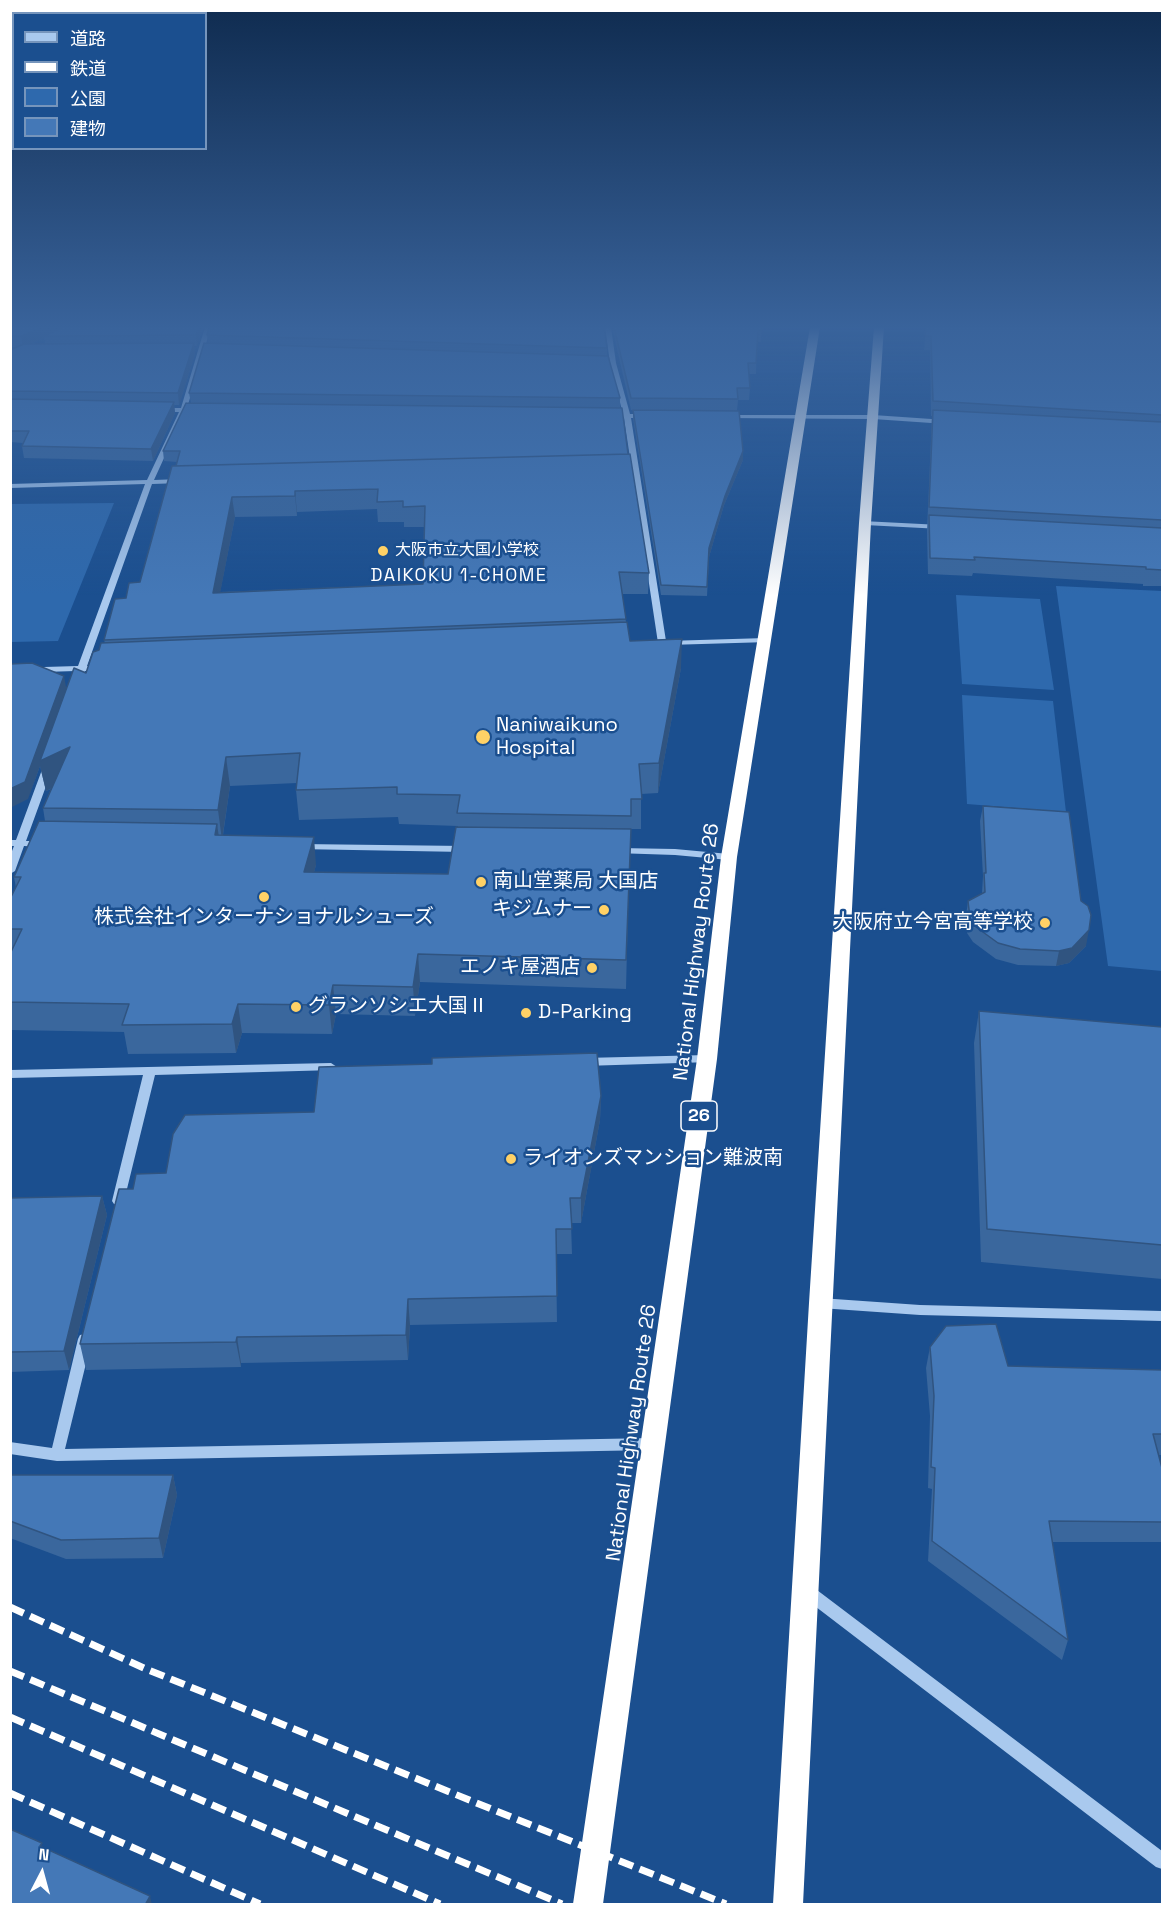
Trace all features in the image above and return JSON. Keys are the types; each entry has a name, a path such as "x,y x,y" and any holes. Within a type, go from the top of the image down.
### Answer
{"highway":[{"name":"National Highway Route 26","path":"588,1905 707,1059 729,857 802,416"},
{"path":"788,1905 820,1303 873,417"}],"street":[{"path":"78,680 149,482 180,416"},
{"path":"627,416 662,644"},
{"path":"719,417 772,416"},
{"path":"828,416 956,422"},
{"path":"622,469 634,469"},
{"path":"10,486 185,481"},
{"path":"865,523 953,528"},
{"path":"650,644 766,640"},
{"path":"10,671 105,668"},
{"path":"10,871 22,844 52,756"},
{"path":"10,843 57,844"},
{"path":"290,847 476,849"},
{"path":"605,851 675,852 729,857"},
{"path":"568,1062 707,1059"},
{"path":"10,1074 341,1067"},
{"path":"116,1211 150,1071"},
{"path":"820,1303 920,1310 1162,1316"},
{"path":"57,1455 88,1327"},
{"path":"10,1448 57,1455 653,1444"},
{"path":"804,1588 1162,1861"}],"green space":[{"path":"114,503 58,641 11,642 11,504"},
{"path":"1056,586 1162,591 1162,971 1108,966"},
{"path":"956,595 1040,599 1054,690 962,684"},
{"path":"962,695 1053,701 1066,812 967,804"}],"building":[{"path":"10,416 167,416 151,449 22,446 29,431 10,431"},
{"path":"180,416 623,416 628,454 176,466 180,451 163,451"},
{"path":"634,416 740,416 743,451 725,496 709,548 707,587 661,585"},
{"path":"933,416 1054,416 1162,422 1162,520 929,507"},
{"name":"大阪市立大国小学校","path":"630,454 649,573 619,572 626,619 104,640 115,599 126,598 129,583 140,582 172,466","holes":["378,489 377,502 403,501 403,507 425,506 423,584 213,593 232,497 295,496 295,491"]},
{"path":"929,515 1162,528 1162,570 1146,569 1146,567 974,557 975,560 930,558"},
{"path":"627,622 630,641 682,639 659,763 639,764 642,799 631,799 631,816 457,813 460,795 397,794 397,787 296,790 300,753 226,757 218,810 43,808 70,747 40,761 74,668 86,673 93,652 99,650 101,643"},
{"path":"32,663 64,676 25,782 10,789 10,664"},
{"path":"983,806 1069,812 1081,901 1088,906 1091,915 1089,930 1072,948 1059,951 1020,949 998,943 976,927 970,918 968,901 985,892"},
{"path":"39,821 217,824 215,835 314,837 304,872 448,874 456,827 631,829 626,960 418,954 413,987 333,985 329,1005 238,1004 232,1024 122,1025 129,1004 10,1002 10,954 22,929 10,929 10,899 21,877 14,877"},
{"path":"979,1011 1162,1027 1162,1245 987,1229"},
{"path":"597,1053 601,1096 581,1198 570,1198 572,1229 556,1229 557,1296 408,1299 406,1335 237,1337 236,1342 80,1344 119,1189 133,1189 136,1174 166,1173 173,1134 185,1115 314,1112 319,1067 432,1064 432,1058"},
{"path":"102,1196 64,1351 10,1352 10,1198"},
{"path":"996,1324 1008,1366 1162,1370 1162,1434 1153,1434 1162,1468 1162,1522 1049,1521 1068,1640 932,1541 935,1468 931,1467 934,1396 930,1347 946,1326"},
{"path":"10,1475 173,1475 159,1538 61,1540 10,1521"},
{"path":"10,1829 42,1843 40,1846 150,1896 145,1905 10,1905"}],"railway":[{"path":"10,1607 146,1669 726,1904"},
{"path":"10,1671 562,1904"},
{"path":"10,1717 440,1904"},
{"path":"10,1793 260,1904"}],"place":[{"name":"大阪市立大国小学校","path":"383,551"},
{"name":"Naniwaikuno Hospital","path":"483,737"},
{"name":"南山堂薬局 大国店","path":"481,882"},
{"name":"株式会社インターナショナルシューズ","path":"264,897"},
{"name":"キジムナー","path":"604,910"},
{"name":"大阪府立今宮高等学校","path":"1045,923"},
{"name":"エノキ屋酒店","path":"592,968"},
{"name":"グランソシエ大国Ⅱ","path":"296,1007"},
{"name":"D-Parking","path":"526,1013"},
{"name":"ライオンズマンション難波南","path":"511,1159"}],"district":[{"name":"DAIKOKU 1-CHOME","path":"459,576"}]}
